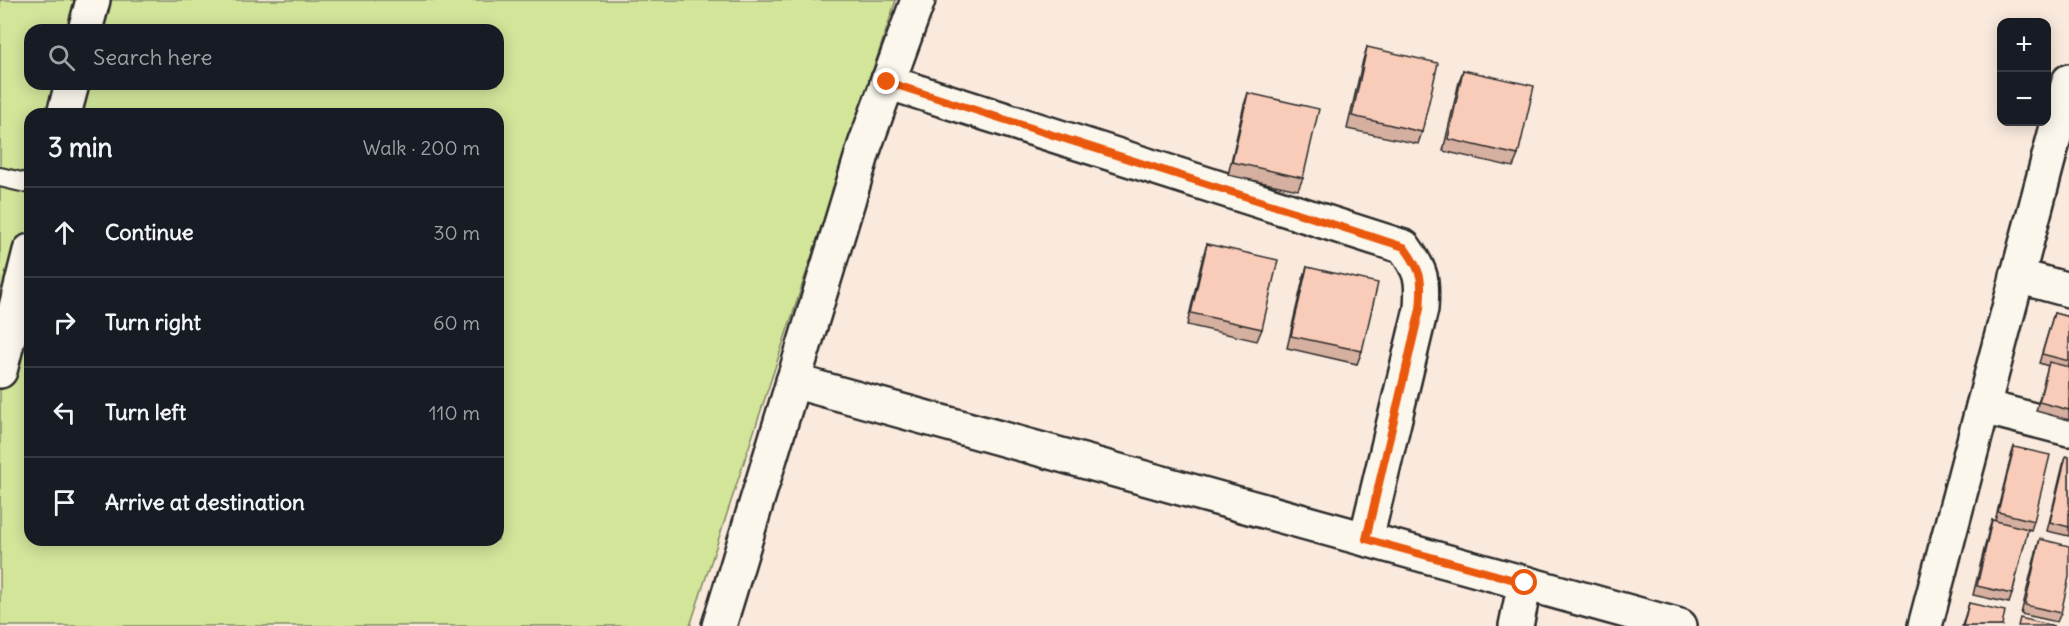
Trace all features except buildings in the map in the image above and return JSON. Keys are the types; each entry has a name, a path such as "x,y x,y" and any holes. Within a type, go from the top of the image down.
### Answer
{"street":[{"path":"87,24 93,0"},
{"path":"719,626 866,145 918,0"},
{"path":"1925,626 2069,81"},
{"path":"887,82 1404,247 1418,267 1422,286 1420,309 1366,539"},
{"path":"66,108 70,90"},
{"path":"0,372 24,275"},
{"path":"2017,276 2069,290"},
{"path":"794,381 1680,626"},
{"path":"1983,407 2069,429"},
{"path":"1516,626 1525,583"}],"lane":[{"path":"0,177 24,183"}],"green space":[{"path":"0,0 896,0 690,626 0,626"}],"route":[{"path":"887,82 1404,247 1418,267 1422,286 1420,309 1366,539 1525,583"}]}
